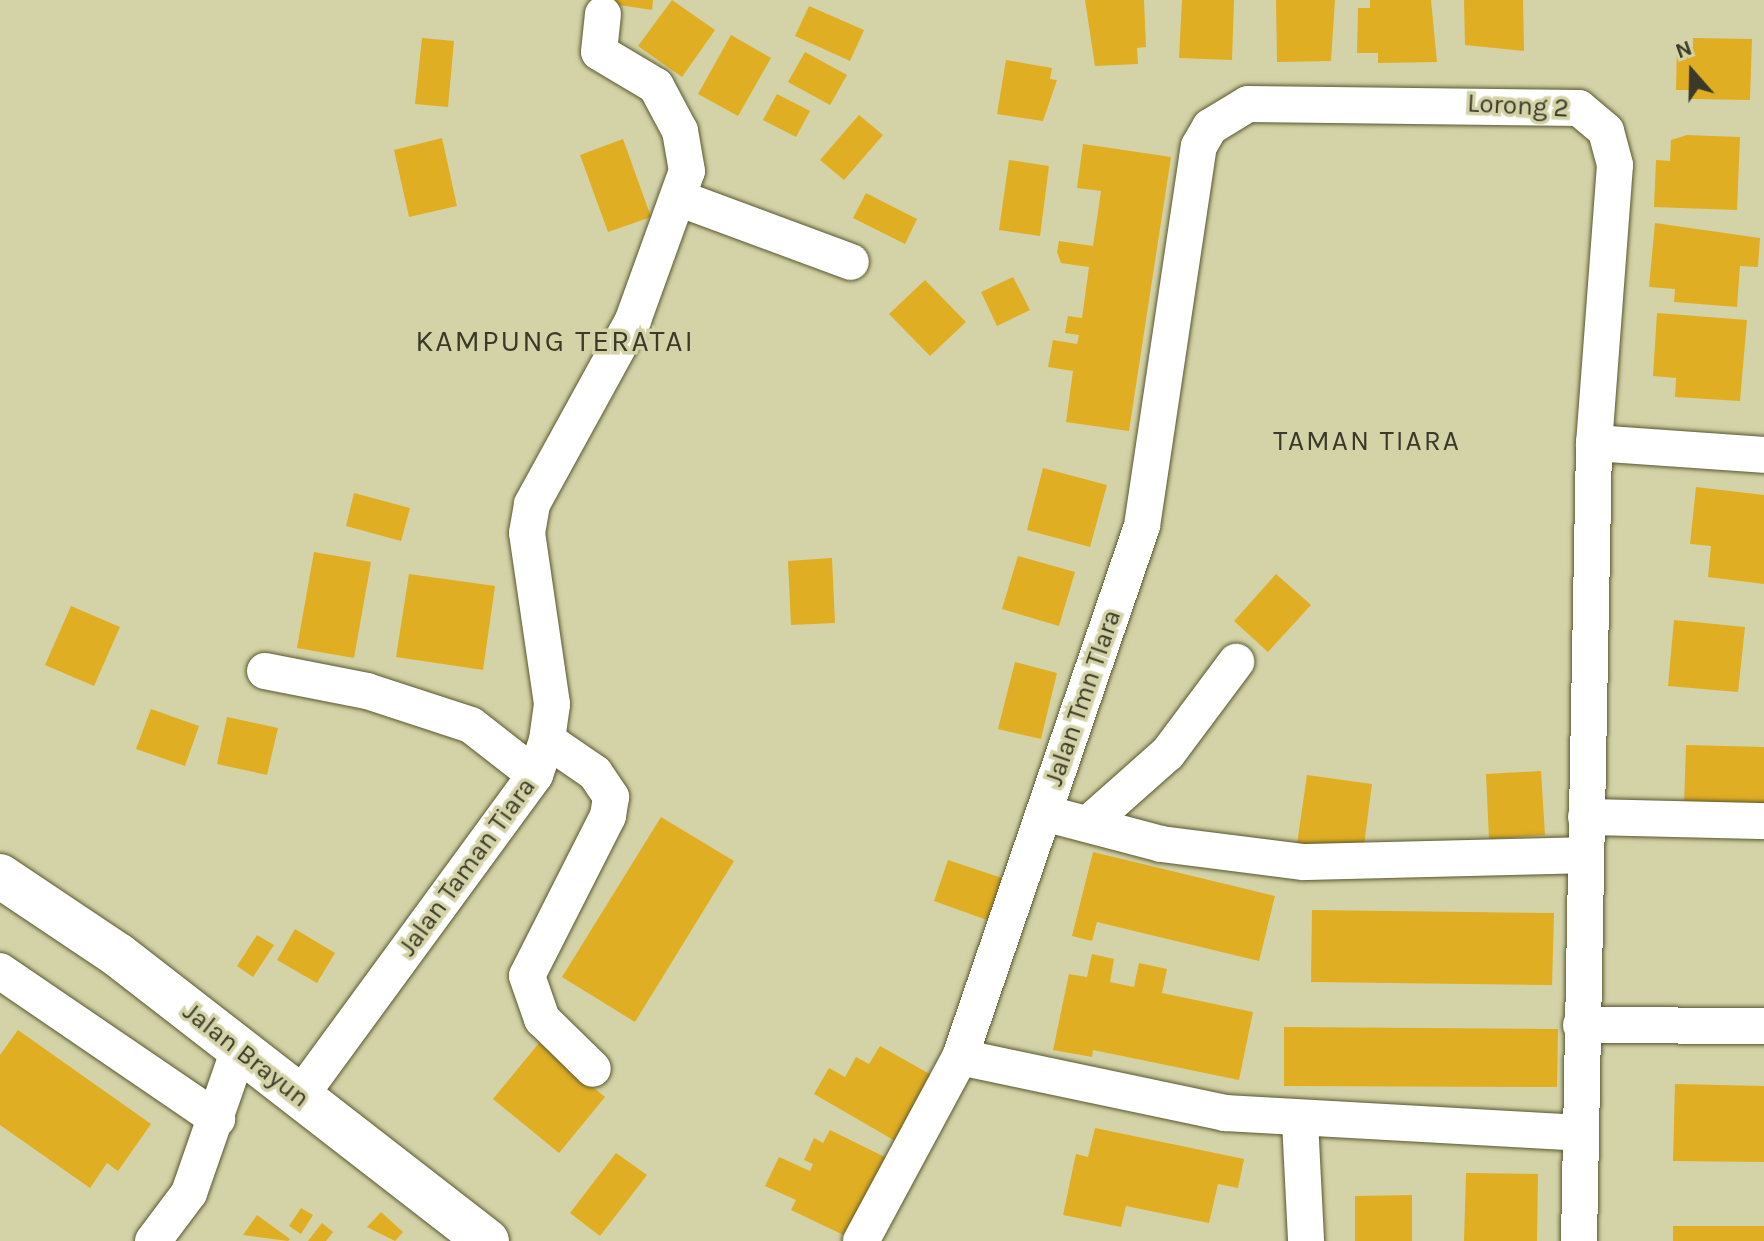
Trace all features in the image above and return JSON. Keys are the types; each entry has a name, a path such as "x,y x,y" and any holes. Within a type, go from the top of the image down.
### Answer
{"main road":[{"name":"Jalan Brayun","path":"0,876 118,955 238,1052 300,1096 487,1241"}],"street":[{"name":"Jalan Taman Tiara","path":"300,1096 535,775 547,740 552,704 527,533 532,504 633,320 681,199 687,171 680,131 656,86 601,55 603,14"},
{"name":"Lorong 2","path":"1210,127 1227,112 1269,104 1562,103 1594,117 1615,165 1589,538 1579,1241"},
{"name":"Jalan Tmn TIara","path":"861,1241 960,1057 1142,526 1199,146 1210,127"},
{"path":"681,199 851,262"},
{"path":"1594,443 1764,455"},
{"path":"1088,824 1168,753 1236,662"},
{"path":"265,671 367,691 471,725 535,775"},
{"path":"547,740 595,773 611,797 608,816 527,976 542,1019 593,1069"},
{"path":"1044,813 1228,856 1304,862 1584,855"},
{"path":"1586,817 1764,821"},
{"path":"0,971 217,1119"},
{"path":"1581,1025 1764,1026"},
{"path":"153,1241 189,1193 238,1052"},
{"path":"960,1057 1225,1113 1300,1121 1580,1133"},
{"path":"1300,1121 1306,1241"}],"building":[{"path":"585,0 653,0 652,10"},
{"path":"672,0 715,30 682,77 638,46"},
{"path":"1085,0 1144,0 1146,47 1137,48 1138,64 1095,66"},
{"path":"1182,0 1234,0 1232,60 1179,58"},
{"path":"1276,0 1335,0 1331,61 1277,62"},
{"path":"1370,0 1431,0 1437,62 1378,63 1378,53 1357,53 1358,8 1370,8"},
{"path":"1464,0 1523,0 1524,51 1465,45"},
{"path":"809,6 864,30 850,61 795,36"},
{"path":"731,35 771,58 738,116 698,94"},
{"path":"422,38 454,41 448,107 415,104"},
{"path":"1693,38 1752,39 1750,100 1691,99 1691,90 1676,90 1677,46 1693,47"},
{"path":"805,52 847,75 830,105 788,82"},
{"path":"1006,60 1052,68 1050,79 1057,80 1043,121 997,114"},
{"path":"777,94 810,111 796,137 763,120"},
{"path":"859,115 883,135 844,180 820,160"},
{"path":"1687,135 1740,137 1737,210 1654,207 1656,160 1670,161 1671,140"},
{"path":"442,138 457,206 409,217 394,150"},
{"path":"623,139 651,217 608,232 580,155"},
{"path":"1083,144 1171,157 1129,431 1066,422 1073,371 1048,367 1053,340 1077,344 1079,335 1065,333 1068,316 1082,318 1089,267 1061,263 1057,252 1059,241 1093,246 1101,191 1077,188"},
{"path":"1009,160 1049,166 1040,236 999,230"},
{"path":"866,193 917,219 905,244 853,218"},
{"path":"1655,223 1760,238 1758,267 1740,266 1737,307 1674,302 1675,289 1649,287"},
{"path":"1013,277 1030,310 997,326 981,292"},
{"path":"925,280 966,322 930,356 889,314"},
{"path":"1657,313 1747,320 1740,401 1675,397 1676,378 1653,376"},
{"path":"1043,468 1107,485 1090,547 1027,530"},
{"path":"1696,487 1764,495 1764,584 1708,577 1711,546 1690,544"},
{"path":"354,493 410,508 401,541 346,526"},
{"path":"314,552 371,562 354,658 297,648"},
{"path":"1018,556 1075,572 1059,626 1002,609"},
{"path":"832,558 835,623 791,625 788,561"},
{"path":"409,574 495,586 483,670 396,657"},
{"path":"1276,574 1311,605 1268,652 1234,621"},
{"path":"71,606 120,627 94,686 45,665"},
{"path":"1674,620 1745,627 1738,692 1668,686"},
{"path":"1015,662 1057,673 1041,739 998,729"},
{"path":"151,709 199,726 185,766 136,749"},
{"path":"227,717 278,728 267,775 217,764"},
{"path":"1686,745 1764,747 1764,808 1684,806"},
{"path":"1541,771 1545,835 1489,839 1486,774"},
{"path":"1307,775 1372,784 1363,853 1297,844"},
{"path":"661,817 734,861 635,1022 562,977"},
{"path":"1093,852 1275,896 1259,961 1097,922 1092,941 1072,936"},
{"path":"948,860 1002,878 987,920 934,901"},
{"path":"1312,910 1554,913 1552,985 1311,982"},
{"path":"295,929 335,953 317,983 277,960"},
{"path":"257,935 274,945 253,977 237,966"},
{"path":"1092,954 1114,959 1110,982 1134,987 1139,963 1167,969 1162,993 1253,1012 1239,1080 1093,1050 1092,1057 1053,1050 1069,974 1087,977"},
{"path":"1284,1027 1558,1029 1557,1087 1284,1086"},
{"path":"18,1030 151,1124 118,1171 107,1163 90,1188 0,1125 0,1055"},
{"path":"539,1043 605,1097 559,1153 493,1099"},
{"path":"880,1046 935,1077 897,1142 814,1094 829,1068 845,1077 856,1057 869,1064"},
{"path":"1675,1084 1764,1086 1764,1162 1673,1161"},
{"path":"1095,1128 1244,1159 1238,1188 1218,1184 1209,1223 1126,1206 1121,1227 1063,1215 1076,1154 1088,1157"},
{"path":"830,1130 893,1161 854,1240 791,1210 796,1200 765,1186 779,1157 810,1171 813,1164 804,1160 814,1138 823,1143"},
{"path":"616,1153 647,1175 600,1236 570,1213"},
{"path":"1466,1173 1538,1174 1537,1241 1464,1241"},
{"path":"1412,1195 1412,1241 1355,1241 1355,1196"},
{"path":"301,1208 313,1215 301,1234 289,1226"},
{"path":"381,1212 403,1232 395,1241 367,1227"},
{"path":"257,1215 290,1239 243,1235"},
{"path":"322,1223 333,1232 326,1241 308,1241"},
{"path":"1673,1226 1764,1226 1764,1241 1673,1241"}],"district":[{"name":"KAMPUNG TERATAI","path":"555,341"},
{"name":"TAMAN TIARA","path":"1367,441"}]}
